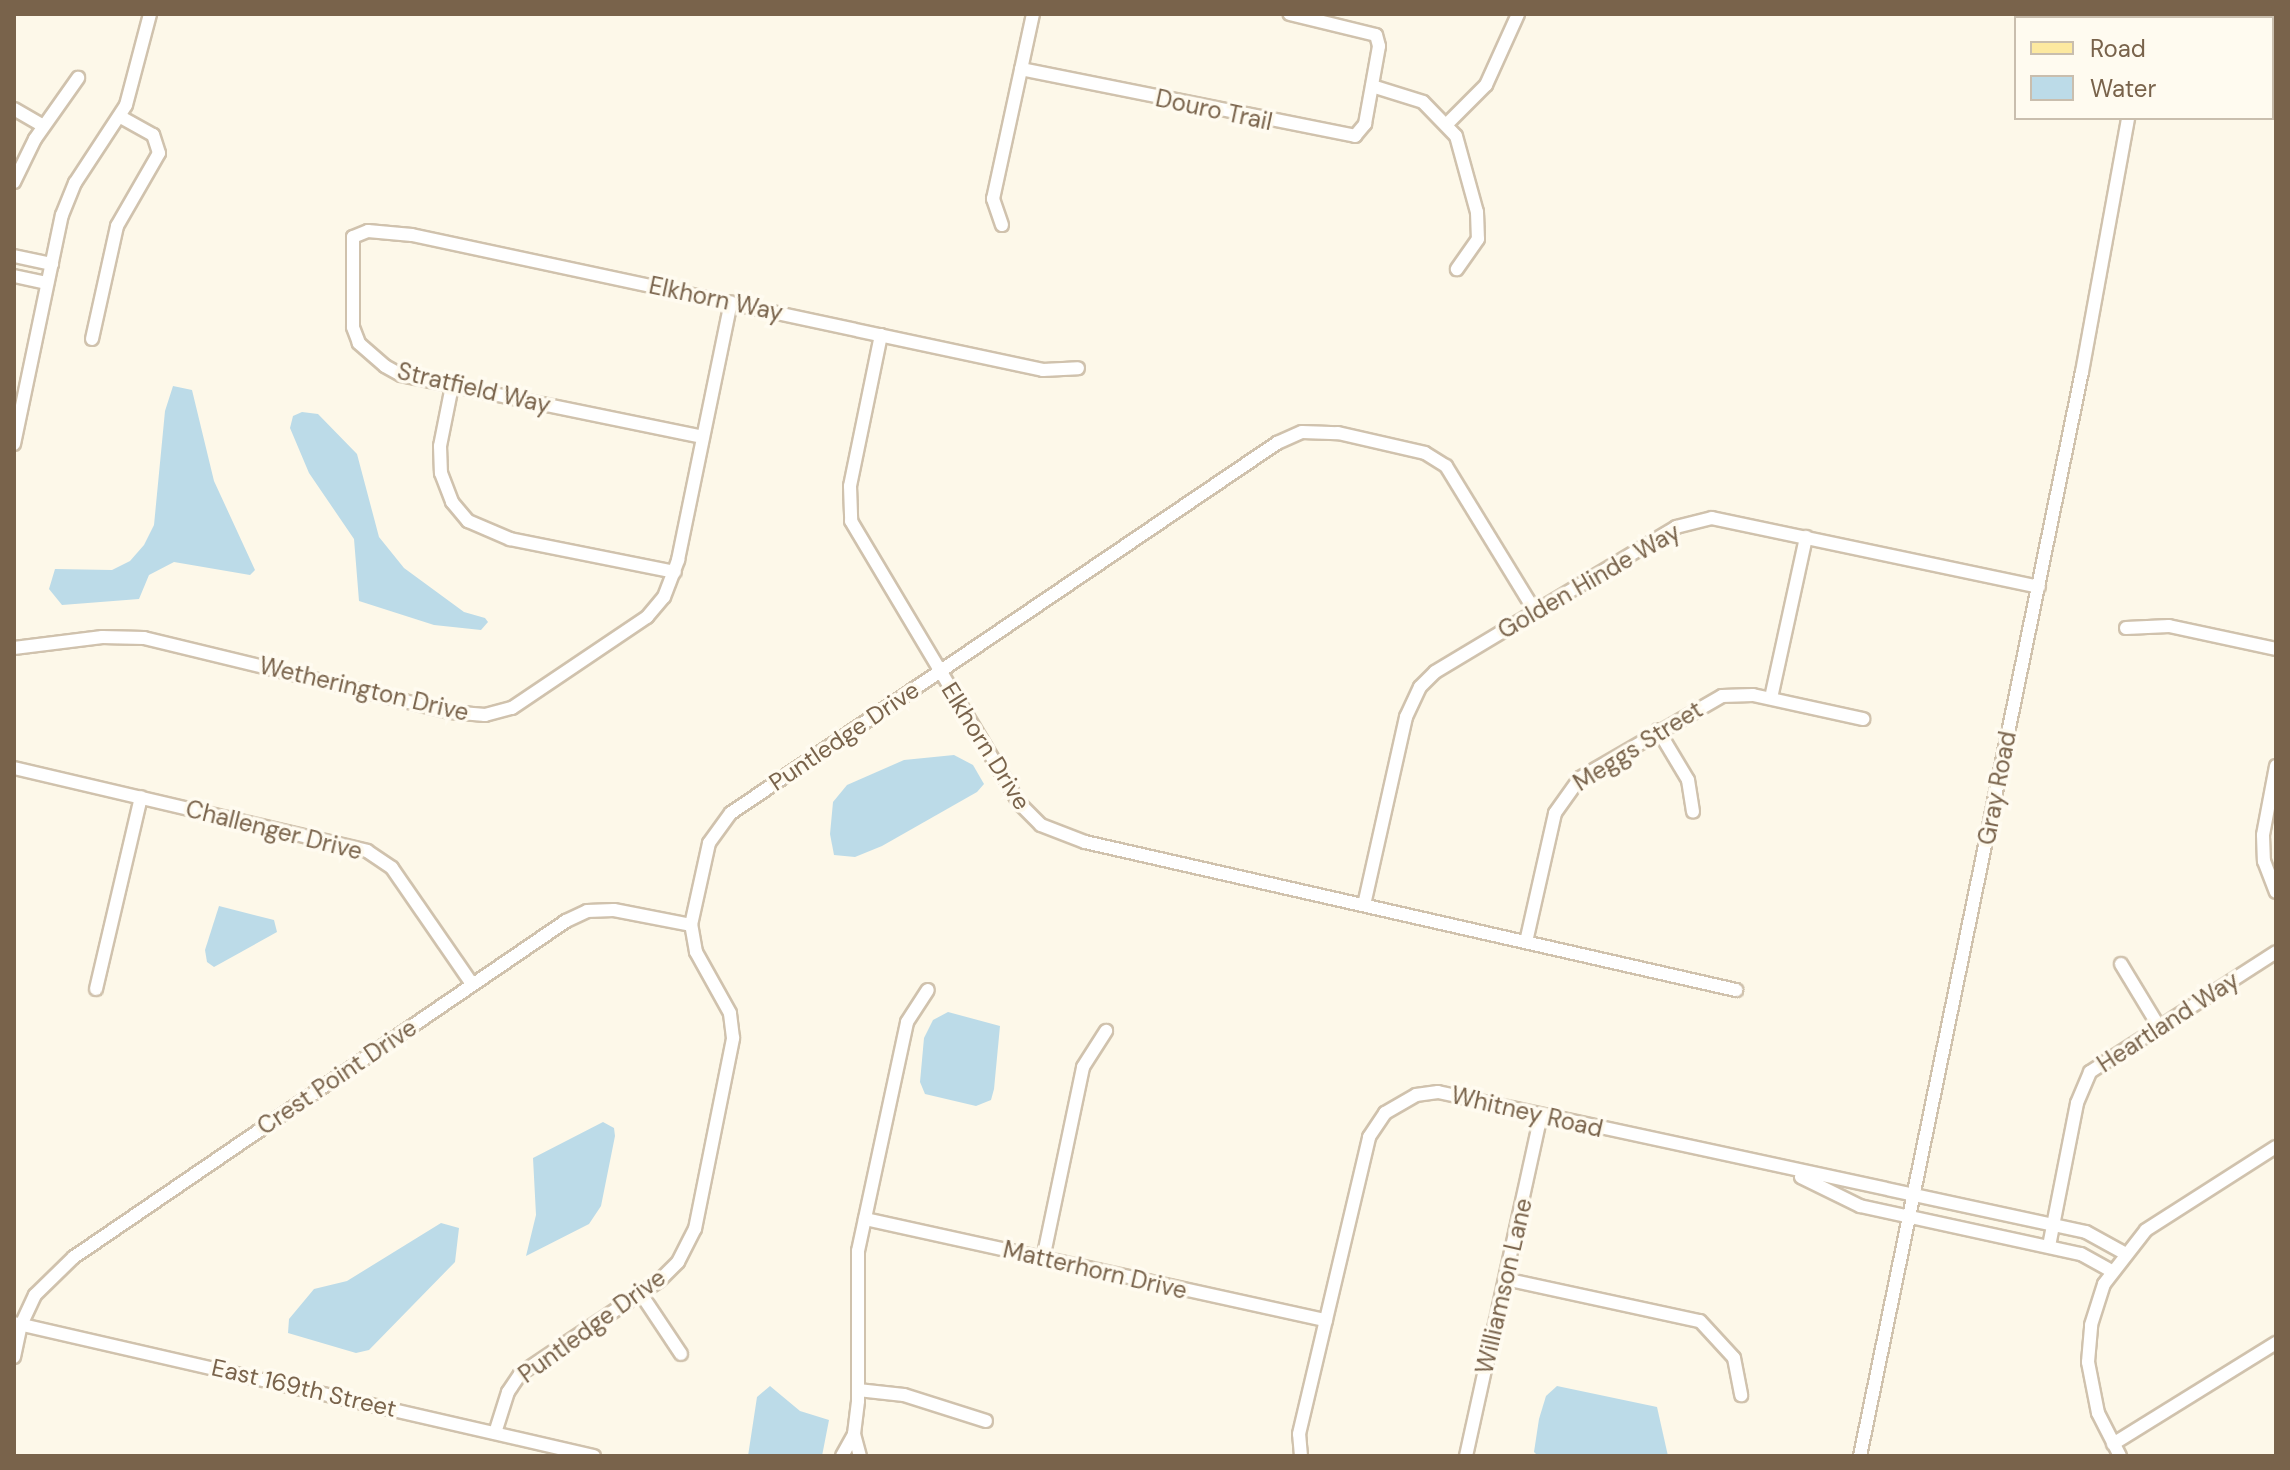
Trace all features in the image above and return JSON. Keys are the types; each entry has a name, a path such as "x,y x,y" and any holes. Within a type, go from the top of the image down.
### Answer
{"street":[{"path":"14,444 16,421 47,283 71,191 120,117 150,14"},
{"path":"1002,225 993,199 1033,14"},
{"name":"Douro Trail","path":"1021,69 1347,137 1355,136 1365,124 1376,35 1290,14"},
{"path":"1448,123 1486,85 1518,14"},
{"path":"14,182 44,126 78,78"},
{"path":"1372,86 1414,97 1448,123 1477,212 1478,239 1457,269"},
{"path":"14,109 44,126"},
{"path":"92,339 117,226 159,153 153,135 120,117"},
{"name":"Gray Road","path":"1860,1456 2039,587 2128,120"},
{"name":"Elkhorn Way","path":"353,237 368,231 412,235 1043,370 1078,368"},
{"name":"Stratfield Way","path":"353,237 350,309 359,343 401,375 703,437"},
{"path":"14,256 52,264"},
{"path":"14,276 47,283"},
{"name":"Wetherington Drive","path":"14,648 102,637 144,638 450,712 485,715 519,704 647,617 664,597 675,572 731,302"},
{"name":"Elkhorn Drive","path":"881,335 849,508 856,532 1019,803 1051,832 1736,990"},
{"path":"452,386 440,446 441,473 452,502 468,521 510,539 675,572"},
{"name":"Puntledge Drive","path":"495,1433 508,1392 520,1374 641,1294 678,1262 695,1229 732,1045 730,1013 696,952 691,925 709,843 721,823 939,671 1277,443 1302,432 1338,433 1425,453 1446,466 1535,611"},
{"name":"Golden Hinde Way","path":"1364,905 1412,700 1435,672 1695,519 1806,537 2039,587"},
{"path":"1771,698 1806,537"},
{"path":"2126,628 2158,625 2276,649"},
{"name":"Meggs Street","path":"1526,942 1552,822 1564,795 1580,778 1658,730 1722,696 1771,698 1863,719"},
{"path":"1658,730 1688,780 1693,812"},
{"path":"2276,766 2263,835 2264,861 2276,892"},
{"name":"Challenger Drive","path":"14,768 376,856 392,868 472,984"},
{"path":"96,989 141,797"},
{"name":"Crest Point Drive","path":"14,1357 17,1324 35,1295 74,1257 472,984 587,911 614,910 691,925"},
{"name":"Heartland Way","path":"2049,1246 2084,1082 2107,1057 2276,952"},
{"path":"2121,964 2158,1025"},
{"path":"860,1456 854,1434 858,1390 858,1251 907,1022 928,990"},
{"path":"1043,1259 1083,1067 1106,1031"},
{"name":"Whitney Road","path":"1301,1456 1299,1434 1369,1137 1385,1113 1403,1099 1438,1092 2099,1236 2124,1253"},
{"name":"Williamson Lane","path":"1466,1456 1541,1116"},
{"path":"2276,1147 2160,1220 2124,1253 2112,1271 2094,1312 2088,1362 2098,1413 2116,1450 2276,1343"},
{"name":"Whitney Road","path":"1791,1171 1835,1197 1909,1217 2094,1258 2112,1271"},
{"name":"Matterhorn Drive","path":"865,1219 1326,1320"},
{"path":"1505,1279 1700,1321 1734,1358 1741,1395"},
{"path":"641,1294 681,1354"},
{"name":"East 169th Street","path":"17,1324 594,1456"},
{"path":"858,1390 904,1395 986,1421"},
{"path":"842,1456 854,1434"}],"water":[{"path":"173,386 192,390 214,481 255,570 250,575 174,562 149,575 139,599 62,605 49,589 55,569 112,570 130,561 144,545 154,525 165,411"},
{"path":"302,412 318,414 357,454 379,537 404,568 464,612 485,618 488,622 481,630 434,625 359,601 354,539 309,473 290,428 293,416"},
{"path":"954,755 973,765 984,784 977,792 882,846 855,857 834,855 830,834 833,802 847,785 904,760"},
{"path":"219,906 274,920 277,932 214,967 207,962 205,950"},
{"path":"948,1012 1000,1026 991,1100 976,1106 925,1094 920,1082 924,1038 933,1020"},
{"path":"603,1122 614,1128 615,1136 601,1206 589,1224 526,1256 536,1215 533,1158"},
{"path":"441,1223 459,1228 455,1262 369,1350 356,1353 288,1333 289,1319 314,1289 347,1281"},
{"path":"770,1386 800,1411 829,1420 822,1456 748,1456 757,1397"},
{"path":"1557,1386 1657,1407 1668,1456 1538,1456 1534,1452 1539,1419 1546,1396"}]}
